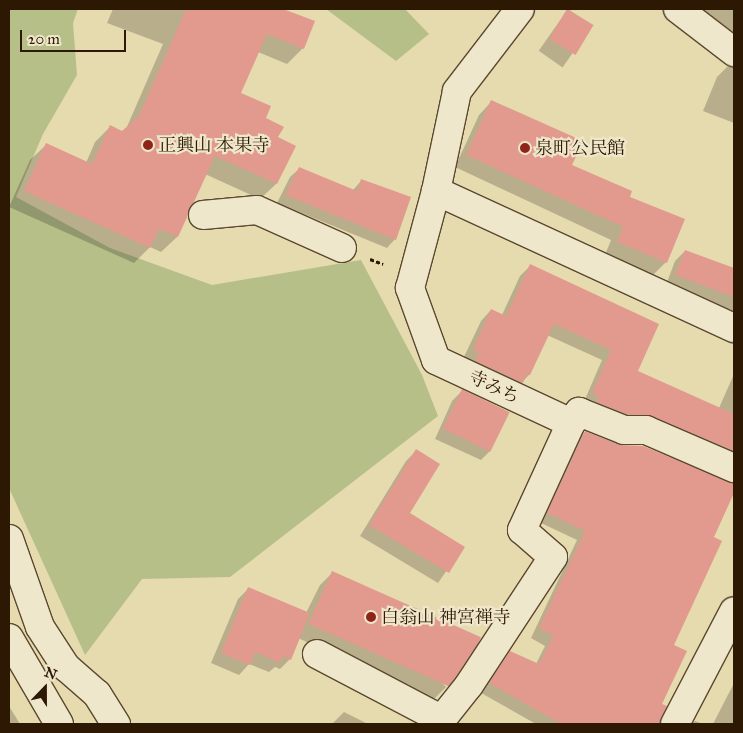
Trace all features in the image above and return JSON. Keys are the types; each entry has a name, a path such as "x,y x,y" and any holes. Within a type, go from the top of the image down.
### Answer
{"street":[{"name":"寺みち","path":"520,9 457,91 436,191 411,276 410,288 436,360 570,423"},
{"path":"678,9 734,52"},
{"path":"436,191 734,328"},
{"path":"202,215 256,210 342,248"},
{"path":"317,654 440,722 469,685 553,556 522,530 570,423 578,412 624,430 646,430 734,468"},
{"path":"11,549 40,627 66,668 97,694 116,724"},
{"path":"676,724 734,611"},
{"path":"9,638 59,724"}],"path":[{"path":"342,248 411,276"}],"green space":[{"path":"9,9 78,9 73,23 77,75 43,134 16,197 110,248 212,285 361,260 422,375 438,416 230,577 142,579 85,655 9,488"},
{"path":"326,9 405,9 429,34 396,61"}],"building":[{"name":"正興山 本果寺","path":"186,9 283,9 315,21 304,49 267,34 241,93 271,106 266,118 284,127 278,137 296,146 277,184 215,156 178,237 159,229 150,248 24,191 46,143 92,164 110,125 122,131 139,116"},
{"path":"567,9 594,25 576,55 549,39"},
{"path":"491,100 583,141 572,165 632,191 630,197 685,219 667,263 617,242 623,227 466,155"},
{"path":"299,167 357,191 361,179 411,197 396,240 285,195"},
{"path":"685,250 734,268 734,297 675,275"},
{"path":"530,264 659,324 638,371 734,414 734,451 652,416 627,414 596,402 599,397 592,393 611,350 554,324 530,375 527,374 523,383 475,361 479,352 473,349 491,309 506,316"},
{"path":"462,389 510,412 490,452 443,429"},
{"path":"585,431 619,445 643,446 734,483 734,493 714,537 722,541 674,645 687,651 662,704 667,706 659,724 561,724 489,683 510,651 539,664 553,636 539,628 585,531 547,513"},
{"path":"416,449 440,464 410,513 465,547 449,573 369,525"},
{"name":"白翁山 神宮禅寺","path":"332,571 481,637 457,690 308,624"},
{"path":"248,587 310,613 291,660 283,656 280,663 255,652 250,665 221,653"}],"place":[{"name":"正興山 本果寺","path":"148,145"},
{"name":"泉町公民館","path":"525,148"},
{"name":"白翁山 神宮禅寺","path":"371,617"}]}
